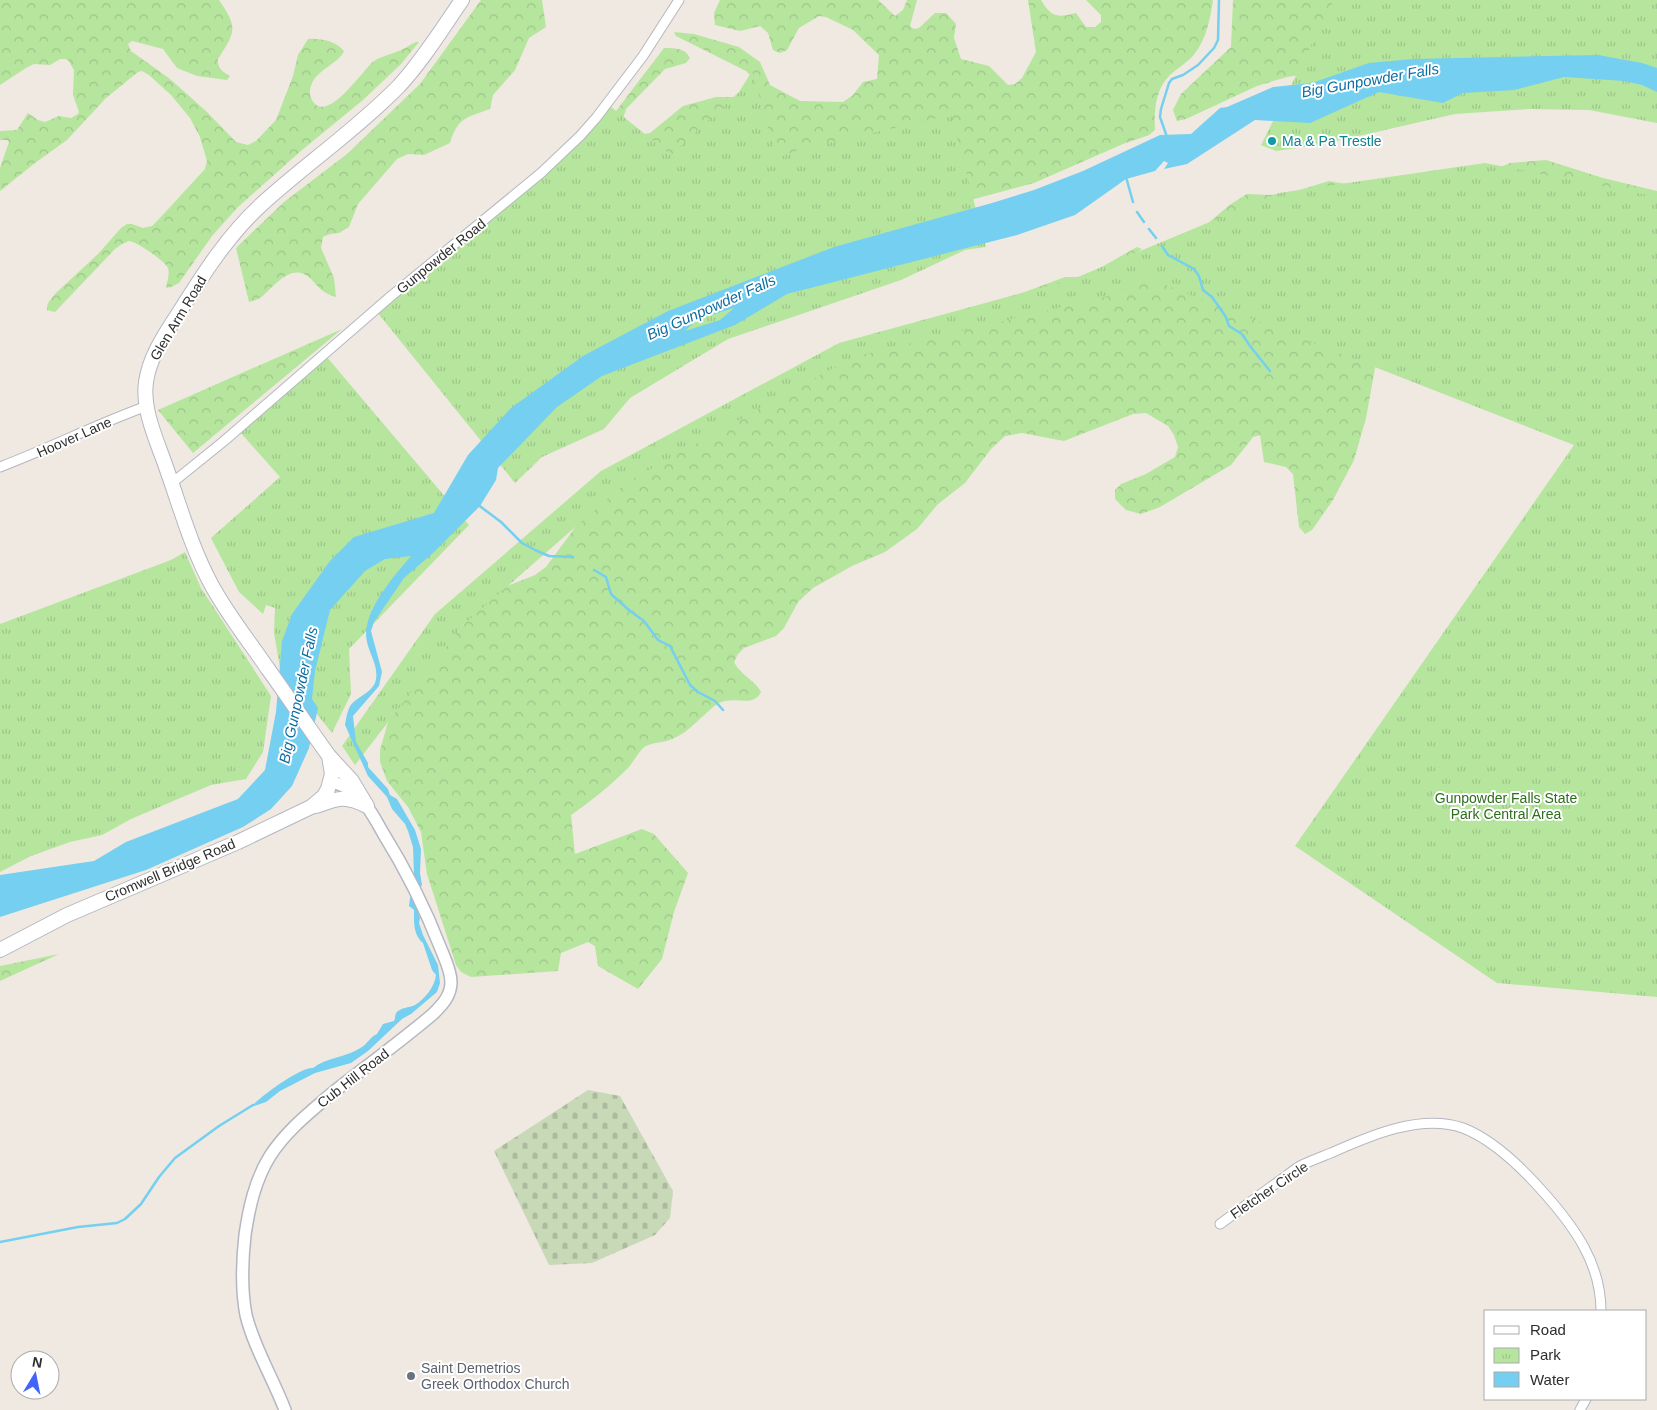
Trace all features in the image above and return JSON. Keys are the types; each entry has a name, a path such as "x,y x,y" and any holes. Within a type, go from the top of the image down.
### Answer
{"main road":[{"name":"Glen Arm Road","path":"367,806 352,781 326,752 235,623 208,579 190,537 154,434 147,406 146,380 155,352 200,280 226,243 262,204 399,85 424,56 462,0"},
{"path":"326,752 332,767 330,781"},
{"name":"Cromwell Bridge Road","path":"0,950 67,915 238,842 311,807 324,796 330,781"},
{"path":"311,807 346,798 367,806"}],"street":[{"name":"Gunpowder Road","path":"172,483 224,441 390,297 542,173 580,136 619,89 679,0"},
{"name":"Hoover Lane","path":"0,467 34,454 102,423 147,406"},
{"name":"Cub Hill Road","path":"284,1410 277,1389 255,1343 246,1315 242,1284 244,1244 249,1213 257,1184 270,1157 299,1122 418,1026 444,1002 450,990 450,976 416,890 396,854 367,806 355,792 330,781"},
{"name":"Fletcher Circle","path":"1220,1224 1309,1162 1366,1138 1418,1124 1446,1124 1463,1128 1505,1155 1528,1174 1568,1220 1593,1264 1601,1310"}],"green space":[{"path":"0,0 219,0 232,24 231,35 218,59 220,67 230,76 227,80 197,76 177,68 163,49 132,41 128,44 131,51 170,79 206,111 236,142 248,145 256,141 276,120 293,76 298,55 308,39 328,41 344,51 338,59 315,78 311,85 311,98 317,106 325,106 334,102 344,94 374,61 419,42 401,64 363,100 302,150 238,207 212,236 179,283 166,288 169,273 166,265 144,248 129,241 115,249 55,312 47,310 47,305 51,299 98,254 121,228 127,224 143,228 152,226 205,169 207,161 200,137 190,118 171,95 142,71 138,72 106,98 67,140 0,191 0,168 9,142 7,140 0,140 0,131 17,130 28,113 38,120 45,122 59,116 71,118 79,112 73,95 74,70 68,60 60,59 50,65 34,64 0,85"},
{"path":"481,0 542,0 546,27 529,38 515,70 493,95 490,109 475,114 460,123 450,143 424,155 408,154 397,159 358,204 349,227 339,233 323,237 321,248 334,278 336,297 325,292 304,274 298,272 286,276 260,298 249,302 236,248 284,202 347,154 420,84"},
{"path":"720,0 878,0 895,16 903,10 907,0 917,0 910,26 914,29 919,28 935,13 946,13 956,24 954,38 961,59 989,66 1008,85 1015,84 1022,78 1036,52 1028,0 1041,0 1048,10 1055,15 1076,13 1086,27 1095,27 1101,22 1101,15 1086,0 1213,0 1209,23 1204,38 1196,52 1170,75 1161,87 1155,108 1155,130 1149,135 1123,144 1034,183 900,219 597,136 664,48 682,50 690,58 686,63 665,69 626,109 623,119 637,135 650,133 683,106 716,97 735,97 748,84 750,75 746,71 676,36 674,32 694,34 739,47 760,62 770,85 800,101 843,102 853,95 863,82 877,79 879,55 853,30 826,17 819,16 799,28 787,50 780,53 773,50 768,33 760,26 740,31 715,25 714,13"},
{"path":"1233,0 1657,0 1323,72 1287,77 1257,86 1186,119 1177,121 1173,110 1181,94 1231,47"},
{"path":"1334,0 1657,0 1657,123 1589,110 1529,109 1455,114 1319,145 1276,151 1261,145"},
{"path":"752,71 777,158 802,149 951,115 986,247 965,250 901,280 728,339 630,398 604,429 542,457 515,483 377,312 567,154 591,131 610,106 671,155 739,92"},
{"path":"1546,160 1603,178 1657,191 1657,575 1616,453 1377,357 1366,418 1354,460 1333,500 1312,530 1305,534 1299,527 1293,474 1286,467 1264,462 1260,435 1253,437 1231,465 1160,507 1141,514 1126,510 1115,499 1115,490 1121,484 1146,474 1175,457 1178,447 1174,435 1168,426 1146,413 1133,414 1064,441 1022,433 1005,436 991,449 965,483 938,504 917,529 885,552 852,566 813,588 798,602 784,628 776,636 744,648 738,654 734,662 761,692 757,697 748,701 723,701 678,736 646,746 629,767 613,782 571,815 575,854 642,829 654,834 688,873 674,912 662,959 638,989 598,966 595,946 588,942 561,953 558,971 471,977 461,972 456,965 427,874 421,832 408,807 387,781 380,762 380,750 390,715 400,696 480,606 500,589 535,575 546,567 599,495 671,440 905,329 942,323 1065,277 1084,277 1137,247 1142,249 1134,255 1202,228 1231,204 1247,194 1271,195 1296,191 1329,181 1362,187 1492,171 1510,163"},
{"name":"Gunpowder Falls State Park Central Area","path":"1485,163 1657,197 1657,997 1497,983 1295,846 1574,445 1145,277 1108,296 853,357 627,482 463,625 355,765 342,746 435,614 601,471 839,343 1073,279 1279,193"},
{"path":"342,329 193,453 158,410"},
{"path":"326,356 469,525 349,649 351,694 332,733 280,668 274,633 275,608 266,605 263,614 239,592 211,538 280,477 239,431"},
{"path":"185,552 201,588 271,696 263,752 246,779 211,785 131,819 102,835 70,842 31,856 0,872 0,624 171,560"},
{"path":"59,954 0,981 0,966"},
{"path":"588,1090 620,1096 673,1191 670,1218 655,1235 592,1263 549,1265 494,1151"}],"water":[{"name":"Big Gunpowder Falls","path":"1598,55 1642,63 1657,68 1657,92 1642,85 1624,81 1564,77 1514,90 1463,93 1443,103 1379,92 1310,123 1255,120 1187,164 1164,169 1168,163 1164,161 1155,171 1126,179 1075,215 1017,235 787,294 735,325 602,376 557,407 498,468 496,480 480,506 433,553 404,578 374,622 371,631 382,672 379,686 353,716 356,742 368,763 368,767 388,789 390,795 397,799 415,830 421,849 420,873 422,885 413,899 420,918 419,923 423,935 438,965 440,983 437,992 411,1014 402,1019 368,1051 351,1063 315,1073 280,1091 266,1102 251,1107 263,1096 299,1072 362,1047 377,1034 383,1024 394,1021 398,1011 415,1005 422,999 432,988 435,979 436,975 432,970 423,943 417,936 414,910 409,906 411,891 417,881 414,875 413,847 408,831 405,824 392,809 387,797 368,776 345,725 350,706 370,690 375,683 376,672 367,642 366,631 373,608 411,556 385,559 365,571 330,610 315,671 312,699 318,708 309,748 292,786 271,809 243,827 146,870 0,917 0,875 94,861 126,842 238,799 265,770 276,712 282,641 292,614 330,561 354,537 434,513 468,455 511,408 583,356 668,311 834,247 1034,190 1083,171 1160,135 1191,134 1220,108 1227,107 1273,87 1312,83 1369,63 1413,59","holes":["734,308 720,320 685,331 698,319"]}],"waterway":[{"path":"1167,137 1160,117 1169,83 1172,79 1183,75 1198,65 1214,48 1218,40 1219,0"},
{"path":"1126,177 1133,202"},
{"path":"1137,212 1144,222"},
{"path":"1149,229 1156,238"},
{"path":"1162,246 1168,255 1194,269 1199,276 1203,290 1212,297 1226,317 1229,326 1242,334 1270,371"},
{"path":"477,504 501,522 522,543 549,556 573,557"},
{"path":"594,570 606,577 611,594 644,621 658,640 670,646 690,685 698,692 715,701 723,710"},
{"path":"0,1242 78,1227 117,1223 125,1219 141,1204 159,1177 175,1158 219,1126 253,1105"}],"place":[{"name":"Ma & Pa Trestle","path":"1272,141"},
{"name":"Saint Demetrios Greek Orthodox Church","path":"411,1376"}]}
